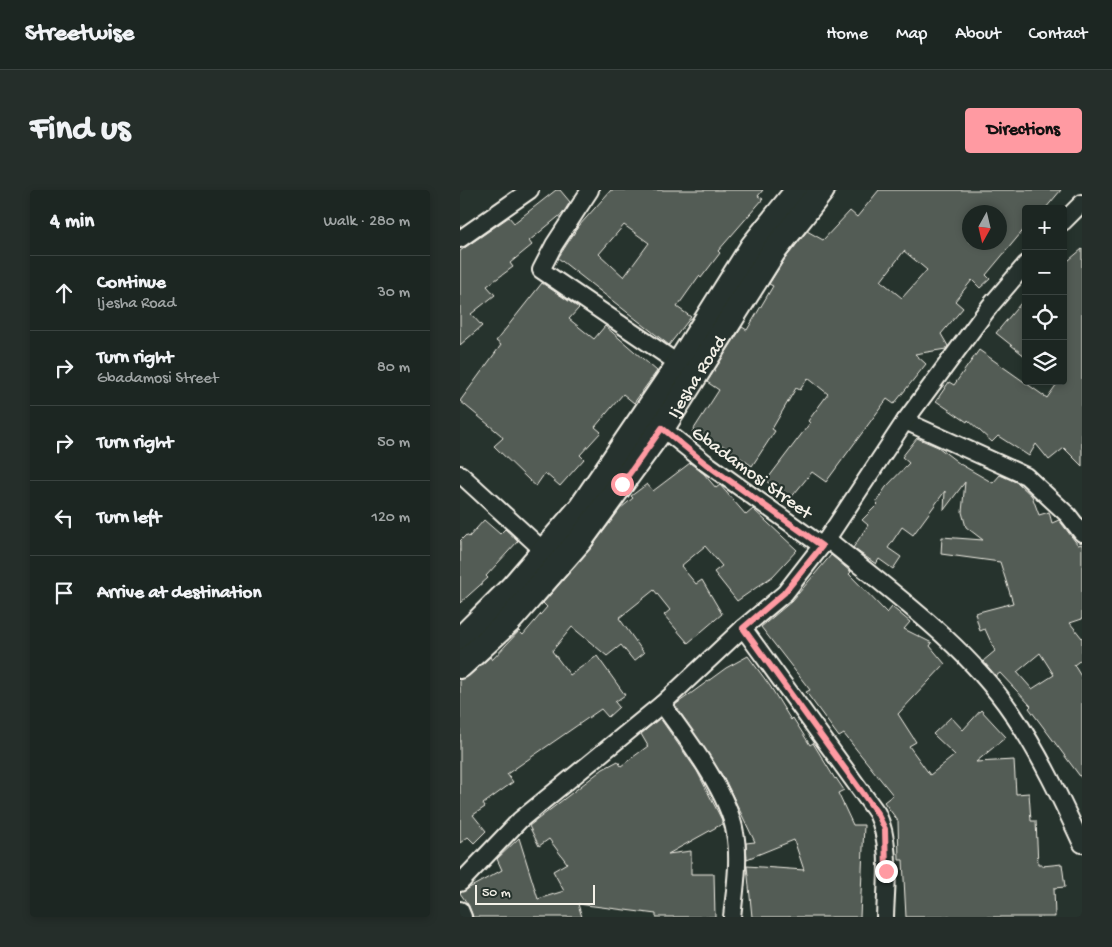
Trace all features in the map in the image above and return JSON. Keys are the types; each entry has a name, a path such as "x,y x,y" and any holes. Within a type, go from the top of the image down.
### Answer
{"main road":[{"name":"Ijesha Road","path":"460,666 521,594 544,551 581,508 679,364 753,246 798,190"},
{"name":"Ijesha Road","path":"460,640 521,594 581,539 662,428 772,252 822,190"}],"street":[{"path":"460,239 530,190"},
{"path":"590,190 554,245 541,270 679,364"},
{"path":"1074,190 1082,199"},
{"path":"1067,218 1082,203"},
{"path":"460,884 520,820 662,704 743,628 784,593 824,542 904,421 990,306 1022,269"},
{"path":"904,421 1026,476 1068,515 1082,533"},
{"name":"Gbadamosi Street","path":"662,428 706,464 824,542 946,638 1011,712 1056,786 1082,844"},
{"path":"460,474 544,551"},
{"path":"743,628 877,813 885,829 887,846 885,917"},
{"path":"662,704 692,745 731,816 737,852 732,917"},
{"path":"460,910 463,917"}],"building":[{"path":"556,190 560,190 570,202 563,213 529,241 532,245 510,263 513,267 487,286 495,295 471,314 482,326 460,345 460,251 509,217 514,223"},
{"path":"611,190 763,190 758,196 763,199 718,251 720,253 701,278 699,276 677,307 691,317 669,345 558,258 578,227","holes":["624,225 649,243 624,277 599,254"]},
{"path":"879,190 1061,190 1048,205 1022,205 1022,232 1007,250 1007,205 962,205 962,250 1007,250 986,275 990,279 980,288 972,280 955,301 963,308 941,334 948,346 946,349 915,354 926,364 894,404 887,399 826,482 812,472 790,499 766,481 810,423 808,421 828,394 808,378 800,390 796,388 772,429 775,431 752,466 722,445 719,450 692,432 719,390 707,382 742,327 747,330 773,286 769,284 784,260 807,231 823,240 850,211 857,217","holes":["904,251 927,270 902,298 881,281"]},
{"path":"1082,249 1082,466 1064,448 1049,460 1036,444 1029,456 998,436 992,442 968,420 967,422 936,401 949,382 954,385 979,350 1022,380 1022,385 1029,385 1047,398 1056,385 1067,385 1067,262"},
{"path":"542,283 579,308 569,319 594,339 605,326 657,371 634,403 623,394 595,427 601,432 580,455 584,459 560,486 545,473 536,486 530,481 494,446 503,438 501,435 460,401 501,345 496,341"},
{"path":"1022,302 1022,354 996,333"},
{"path":"917,438 938,447 960,464 993,483 1000,475 1018,483 1032,496 1039,515 1049,512 1052,523 1059,520 1078,545 1082,544 1082,619 1070,623 1082,638 1082,659 1074,665 1082,678 1082,779 1029,708 1031,706 1000,673 996,676 983,661 995,651 985,629 980,631 975,613 1013,603 1000,562 941,554 942,537 983,540 966,527 962,512 965,482 944,510 945,491 913,535 902,527 888,548 901,557 893,569 879,559 876,564 853,548 868,525 862,520 878,504 876,502 886,487 909,463 902,457","holes":["1040,653 1054,675 1032,689 1017,672"]},
{"path":"690,463 704,474 716,488 720,485 746,515 753,509 797,550 773,576 737,601 714,572 722,566 705,546 681,566 696,584 702,580 722,614 688,643 664,615 670,610 654,590 619,618 644,653 634,661 621,645 607,656 572,627 552,651 570,675 597,656 625,695 615,702 619,707 608,717 601,709 507,774 513,782 483,804 485,807 473,815 486,831 474,843 468,837 460,843 460,679 469,676 490,657 492,660 519,631 523,635 547,607 543,603 591,548 621,508 633,498 631,496 647,484 653,491"},
{"path":"484,520 500,534 505,529 518,541 486,576 488,578 460,603 460,541 466,535 469,537"},
{"path":"831,555 851,572 849,574 887,613 892,607 910,622 904,629 932,643 930,646 945,664 898,714 916,742 909,746 930,775 955,755 933,734 951,717 963,730 981,710 1006,737 976,762 1014,760 1016,794 1029,793 1031,821 1036,821 1038,864 1042,864 1042,866 1062,864 1065,887 1054,888 1055,917 906,917 903,860 899,860 898,821 884,802 893,795 844,734 839,737 806,692 810,690 761,627 792,601"},
{"path":"748,656 770,686 791,720 793,718 810,745 813,743 844,790 838,793 853,825 864,825 860,917 752,917 747,866 804,870 794,840 747,859 746,843 755,842 724,778 675,705 726,668"},
{"path":"660,718 697,771 722,820 722,824 668,854 691,851 691,874 714,874 715,917 656,917 656,914 578,904 582,917 473,917 469,906 460,893 502,870 497,859 519,838 538,899 564,891 553,871 567,863 549,839 539,846 529,826 603,769 618,761 621,766 648,746 641,734"}],"route":[{"path":"622,484 662,428 706,464 822,546 784,593 743,628 877,813 885,829 887,846 886,871"}]}
